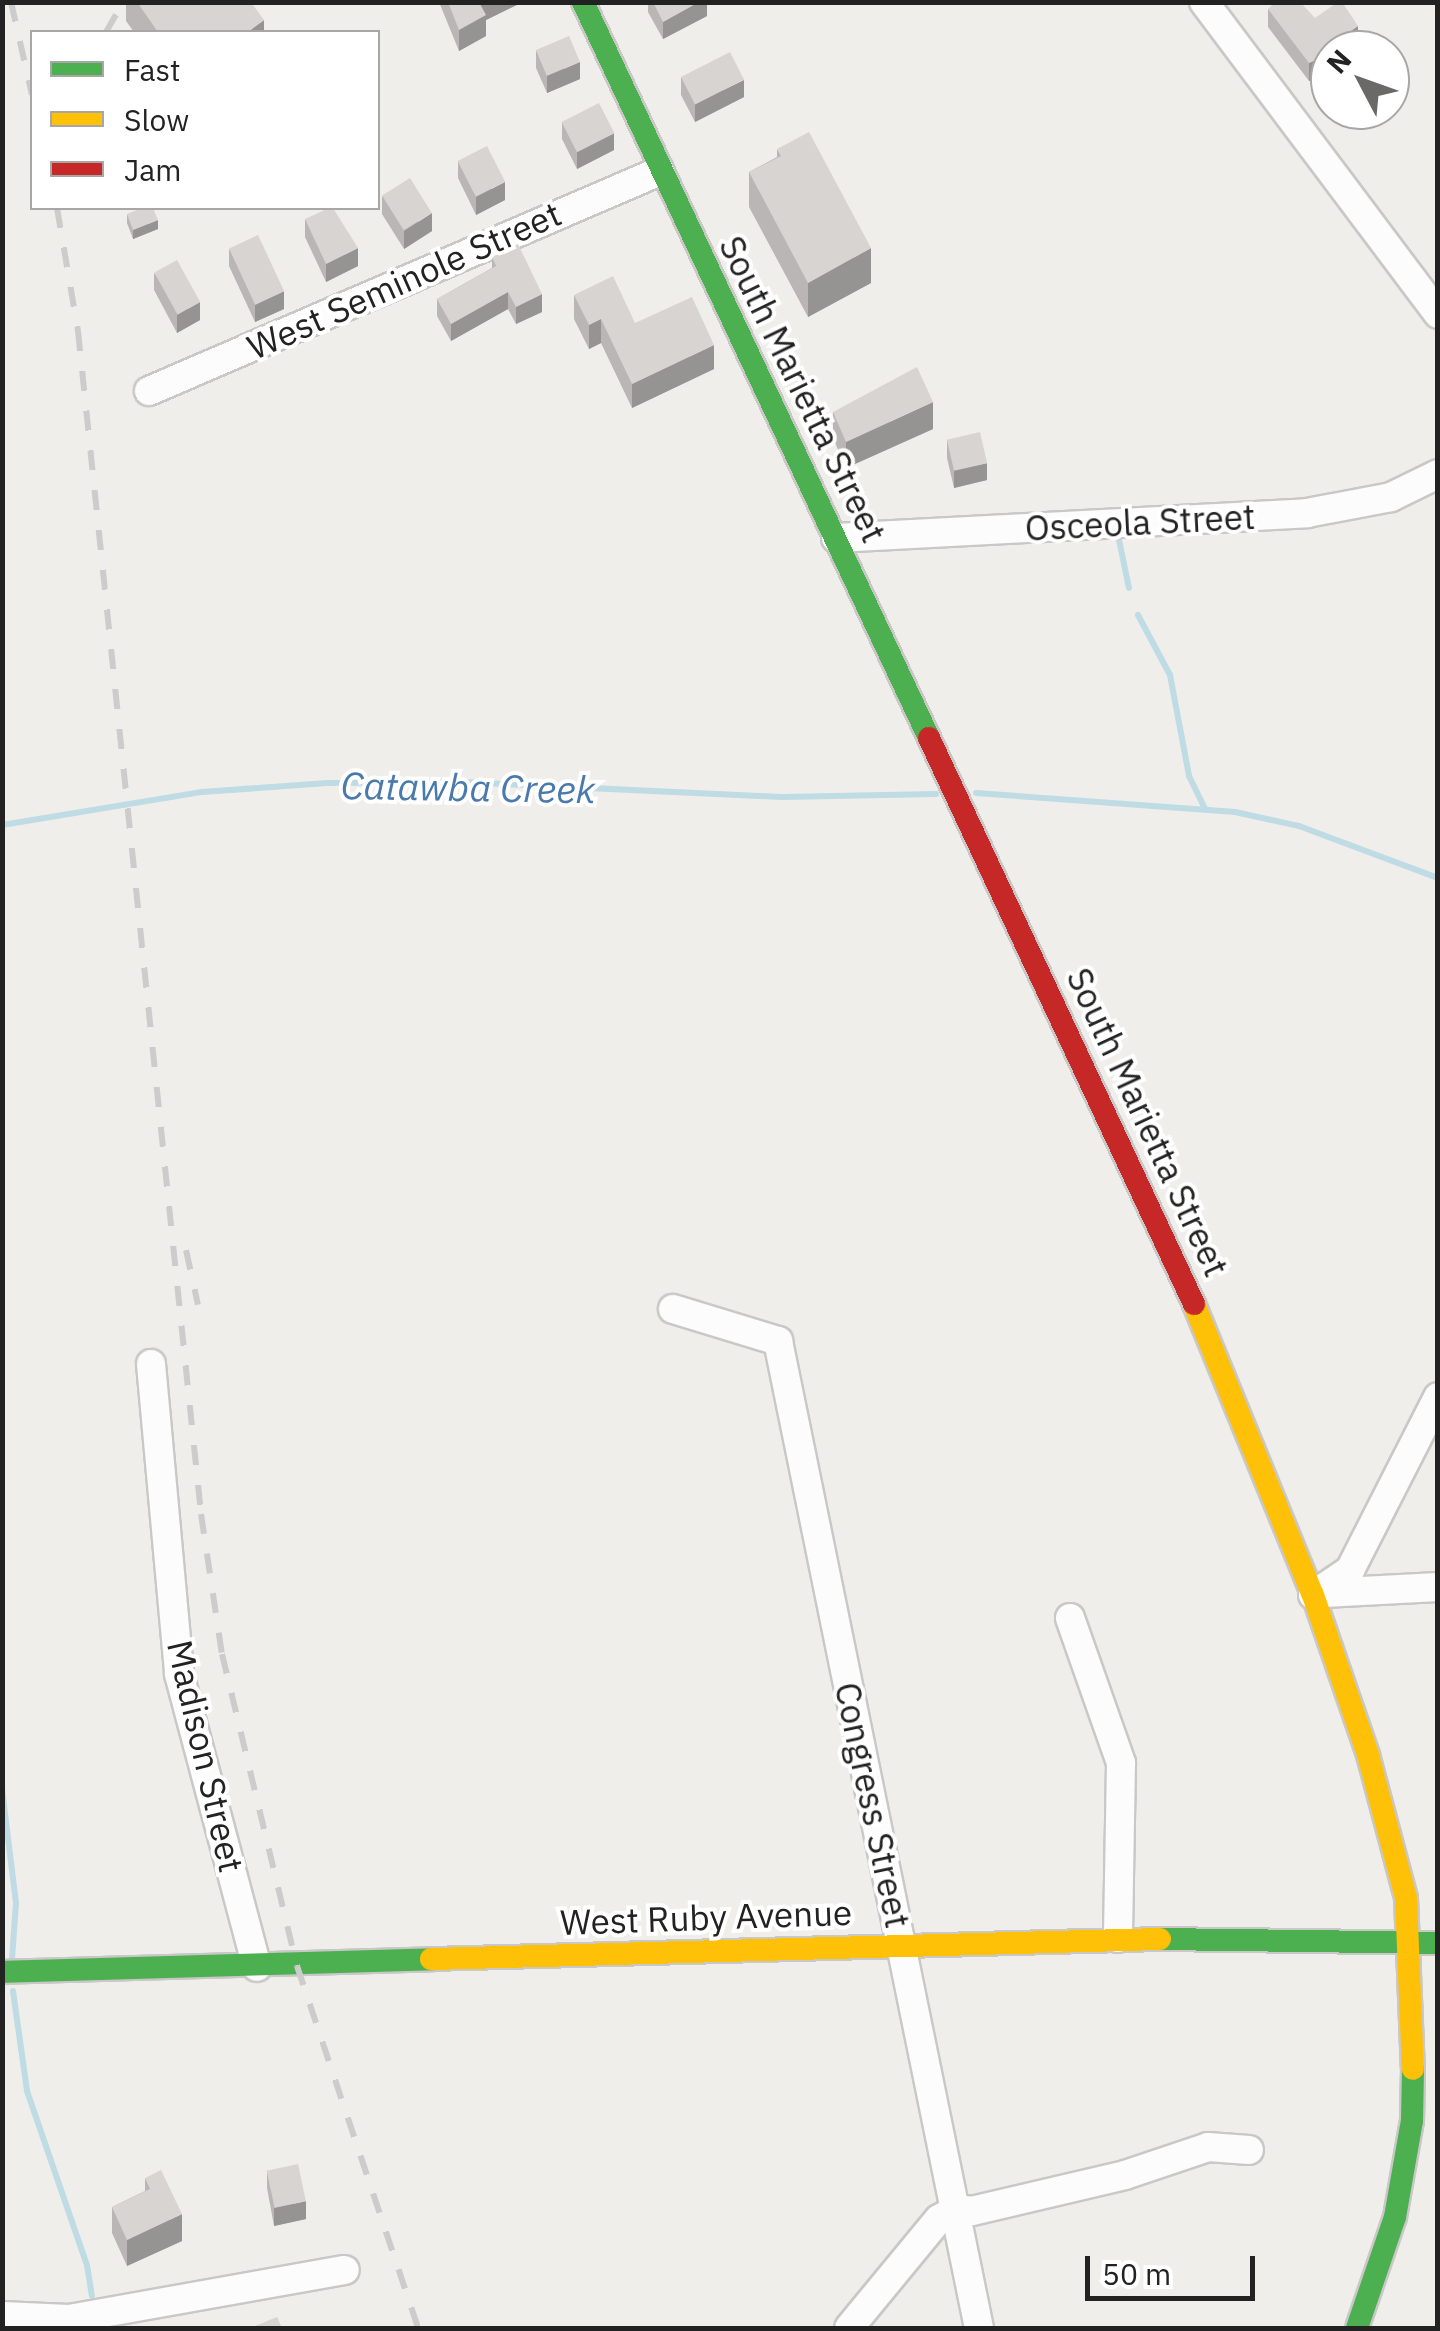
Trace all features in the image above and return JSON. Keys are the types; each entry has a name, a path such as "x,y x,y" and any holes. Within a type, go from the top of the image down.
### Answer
{"street":[{"name":"South Marietta Street","path":"583,2 1186,1284 1313,1595 1368,1755 1411,1943 1412,2121 1395,2217 1358,2328"},
{"path":"1204,2 1438,314"},
{"name":"West Seminole Street","path":"149,391 660,170"},
{"name":"Osceola Street","path":"836,538 1307,513 1392,497 1438,474"},
{"name":"Congress Street","path":"672,1309 778,1341 979,2328"},
{"name":"Madison Street","path":"151,1364 180,1674 257,1967"},
{"path":"1313,1595 1350,1570 1438,1396"},
{"path":"1313,1595 1438,1587"},
{"path":"1070,1618 1121,1763 1118,1938"},
{"name":"West Ruby Avenue","path":"2,1972 1118,1938 1438,1942"},
{"path":"850,2328 939,2219 956,2209 1125,2175 1208,2147 1249,2150"},
{"path":"2,2316 69,2319 345,2270"}],"building":[{"path":"137,2 251,2 264,20 251,30 157,30"},
{"path":"448,2 479,2 486,15 459,30"},
{"path":"653,2 699,2 663,22"},
{"path":"1275,2 1300,2 1315,18 1342,2 1358,26 1352,30 1310,30 1309,63 1268,9"},
{"path":"569,36 580,62 547,76 536,50"},
{"path":"730,52 744,80 695,105 681,77"},
{"path":"599,103 614,133 577,152 562,122"},
{"path":"809,132 871,248 808,283 749,172 781,156 777,149"},
{"path":"487,146 505,182 476,197 458,161"},
{"path":"410,178 432,213 404,230 382,195"},
{"path":"154,210 158,220 133,230 127,214"},
{"path":"334,210 358,248 326,264 305,219"},
{"path":"258,235 284,291 255,305 229,249"},
{"path":"518,244 542,294 516,307 508,292 451,324 437,299 496,266 492,257"},
{"path":"177,260 200,302 178,315 154,273"},
{"path":"613,276 635,323 692,297 714,345 632,384 601,319 589,325 574,295"},
{"path":"917,367 933,402 846,442 833,412"},
{"path":"980,432 987,463 954,471 947,440"},
{"path":"298,2164 306,2201 275,2208 267,2171"},
{"path":"161,2170 182,2214 127,2240 112,2207 150,2189 145,2178"},
{"path":"277,2317 282,2328 250,2328"}],"waterway":[{"path":"1118,535 1129,588"},
{"path":"1138,615 1170,675 1189,776 1205,809"},
{"name":"Catawba Creek","path":"2,825 202,792 328,783 463,782 782,797 936,794"},
{"name":"Catawba Creek","path":"976,793 1235,812 1299,826 1438,878"},
{"path":"2,1789 16,1903 12,1959"},
{"path":"13,1991 27,2091 87,2265 92,2296"}],"railway":[{"path":"11,2 30,86"},
{"path":"107,30 123,2"},
{"path":"57,210 78,331 201,1514 222,1654 297,1966 418,2328"},
{"path":"186,1250 198,1305"}],"traffic: fast":[{"path":"583,2 929,738"},
{"path":"1160,1939 1438,1943"},
{"path":"2,1972 431,1959"},
{"path":"1357,2328 1395,2217 1412,2121 1413,2069"}],"traffic: slow":[{"path":"1194,1304 1313,1595 1368,1755 1406,1898 1413,2069"},
{"path":"431,1959 1160,1939"}],"traffic: jam":[{"path":"929,738 1194,1304"}]}
